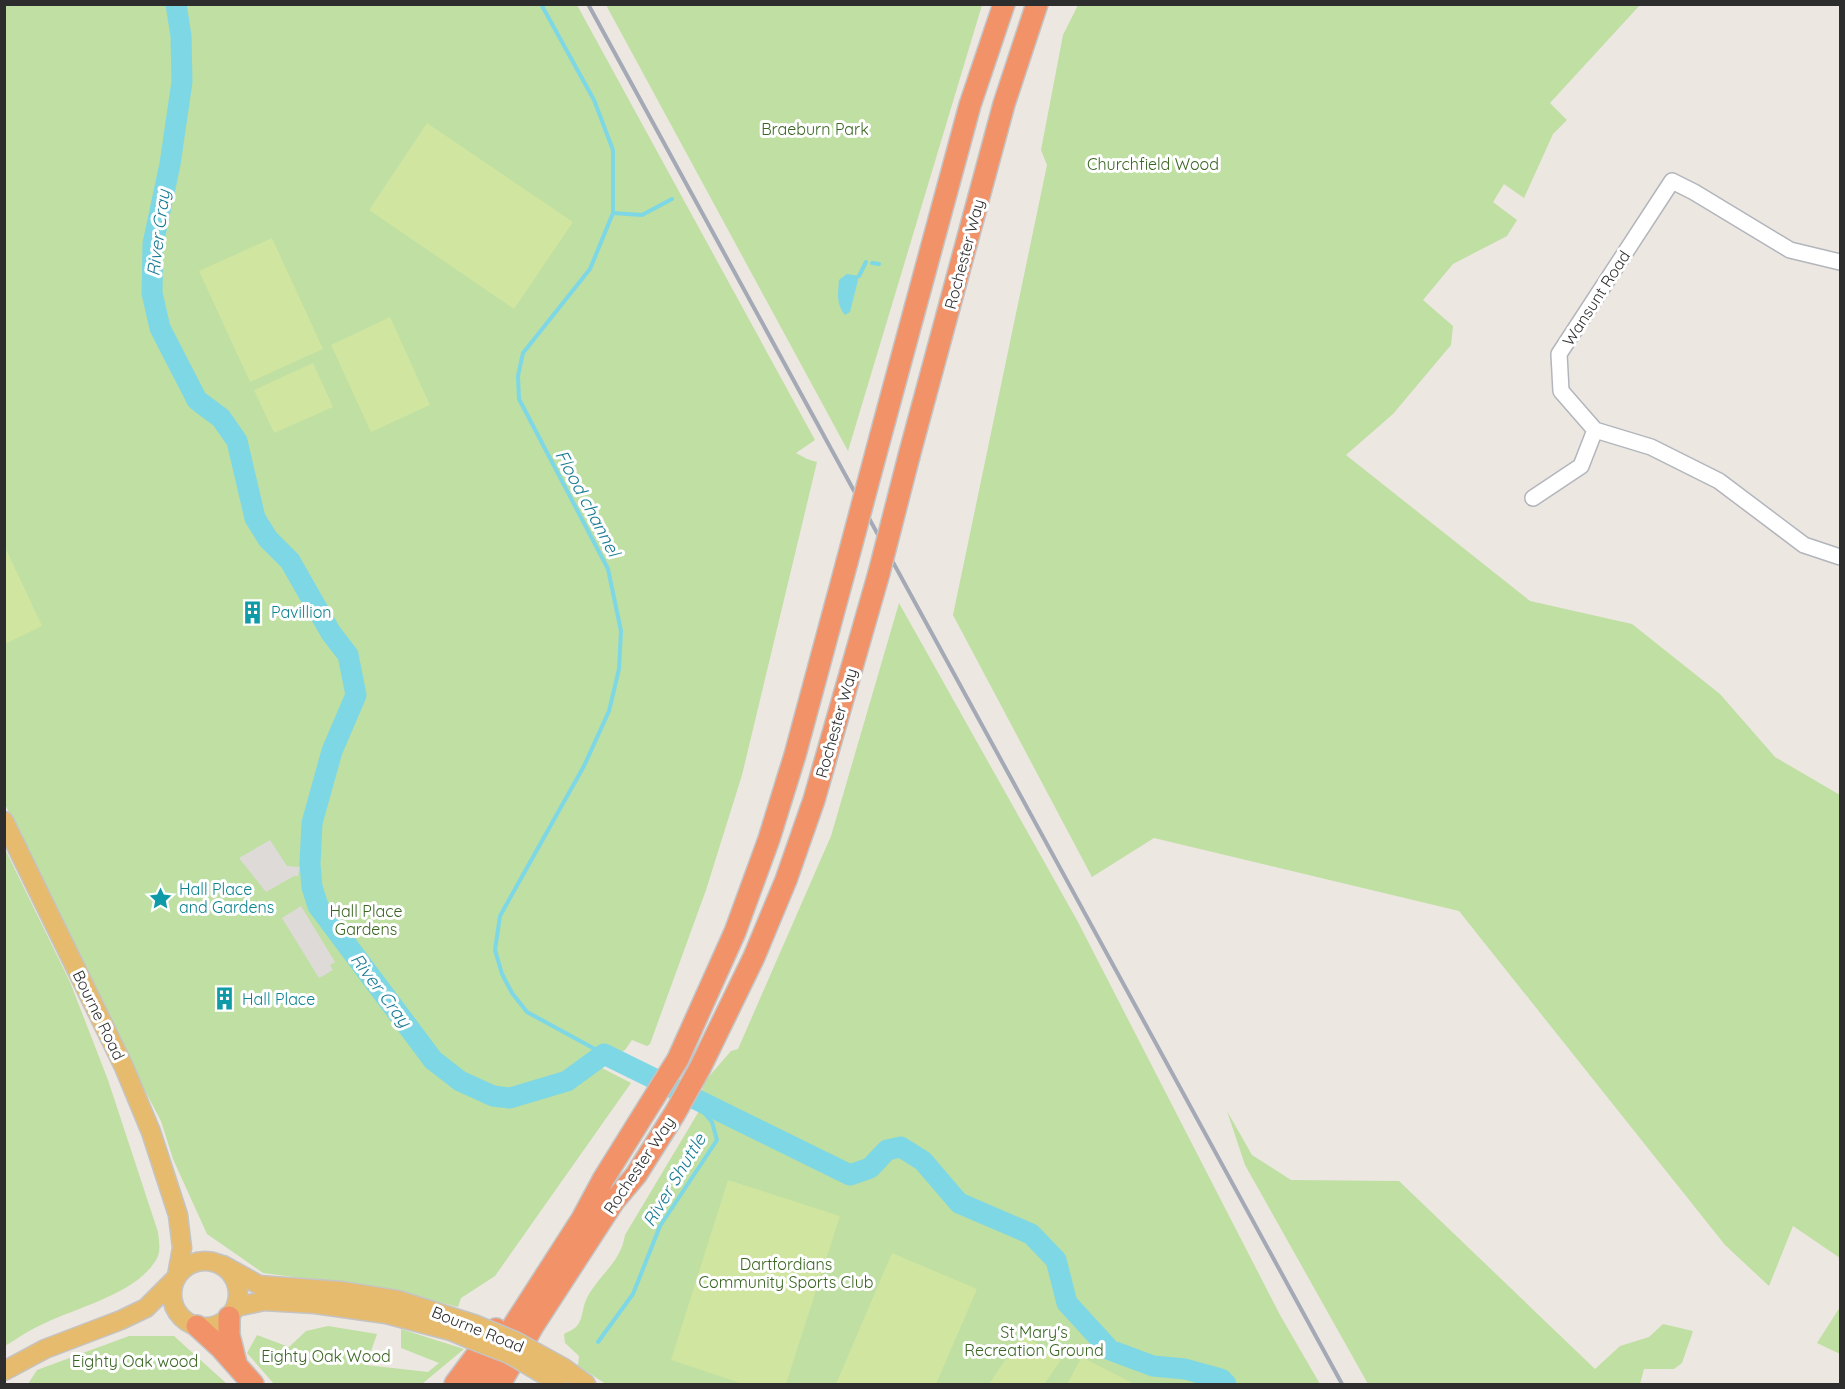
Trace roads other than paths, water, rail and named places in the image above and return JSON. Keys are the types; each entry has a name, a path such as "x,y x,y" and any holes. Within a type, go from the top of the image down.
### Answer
{"highway":[{"name":"Rochester Way","path":"476,1384 582,1219 604,1178 678,1059 735,932 769,839 795,755 970,105 1004,4"},
{"name":"Rochester Way","path":"500,1384 533,1326 614,1201 636,1175 675,1113 700,1068 754,957 786,880 813,800 879,573 1004,105 1037,4"},
{"path":"513,1384 623,1206 636,1175"},
{"path":"455,1384 493,1333 570,1218 604,1178"},
{"path":"233,1312 229,1335 238,1369"},
{"path":"197,1326 221,1348 253,1384"}],"main road":[{"name":"Bourne Road","path":"4,821 123,1067 151,1132 178,1215 182,1248 176,1278"},
{"name":"Bourne Road","path":"178,1215 201,1251 259,1285 341,1291 398,1300 472,1331 515,1341 560,1379 586,1384"},
{"path":"4,1371 45,1349 146,1308 176,1278 190,1264 201,1260 218,1263 235,1280 238,1288 233,1312 215,1326 190,1324 179,1315 172,1299 176,1278"},
{"name":"Bourne Road","path":"233,1312 264,1301 315,1304 386,1314 451,1331 472,1331"},
{"path":"121,1320 158,1314 179,1315"}],"street":[{"name":"Wansunt Road","path":"1594,430 1561,391 1559,354 1672,181 1790,250 1840,262"},
{"path":"1533,498 1581,466 1594,430 1651,447 1719,481 1804,545 1840,557"}],"water":[{"path":"847,274 859,276 850,312 845,315 839,303 838,290 839,280"}],"waterway":[{"name":"River Cray","path":"176,4 181,36 182,82 170,164 153,244 152,293 160,328 197,400 221,418 237,441 255,518 268,539 290,561 331,633 348,655 356,695 332,751 312,823 310,864 312,887 318,906 433,1060 460,1081 493,1096 510,1098 567,1081 604,1054 850,1175 870,1168 887,1150 901,1147 923,1161 959,1203 1031,1234 1056,1260 1067,1303 1110,1350 1153,1366 1185,1369 1221,1379 1226,1384"},
{"name":"Flood channel","path":"541,4 594,100 613,150 613,213 590,269 523,353 518,376 519,399 608,569 621,631 619,669 609,711 584,766 500,916 495,950 502,974 512,993 527,1012 604,1054"},
{"path":"613,213 642,215 672,199"},
{"path":"859,276 866,262"},
{"path":"872,263 879,264"},
{"name":"River Shuttle","path":"598,1342 633,1294 660,1226 717,1140 712,1122 691,1098"}],"railway":[{"path":"588,4 1342,1384"}],"place":[{"name":"Pavillion","path":"253,612"},
{"name":"Hall Place and Gardens","path":"161,898"},
{"name":"Hall Place","path":"224,999"}],"park label":[{"name":"Braeburn Park","path":"815,129"},
{"name":"Churchfield Wood","path":"1153,164"},
{"name":"Hall Place Gardens","path":"366,920"},
{"name":"Dartfordians Community Sports Club","path":"786,1273"},
{"name":"St Mary's Recreation Ground","path":"1034,1341"},
{"name":"Eighty Oak Wood","path":"326,1356"},
{"name":"Eighty Oak wood","path":"135,1361"}]}
